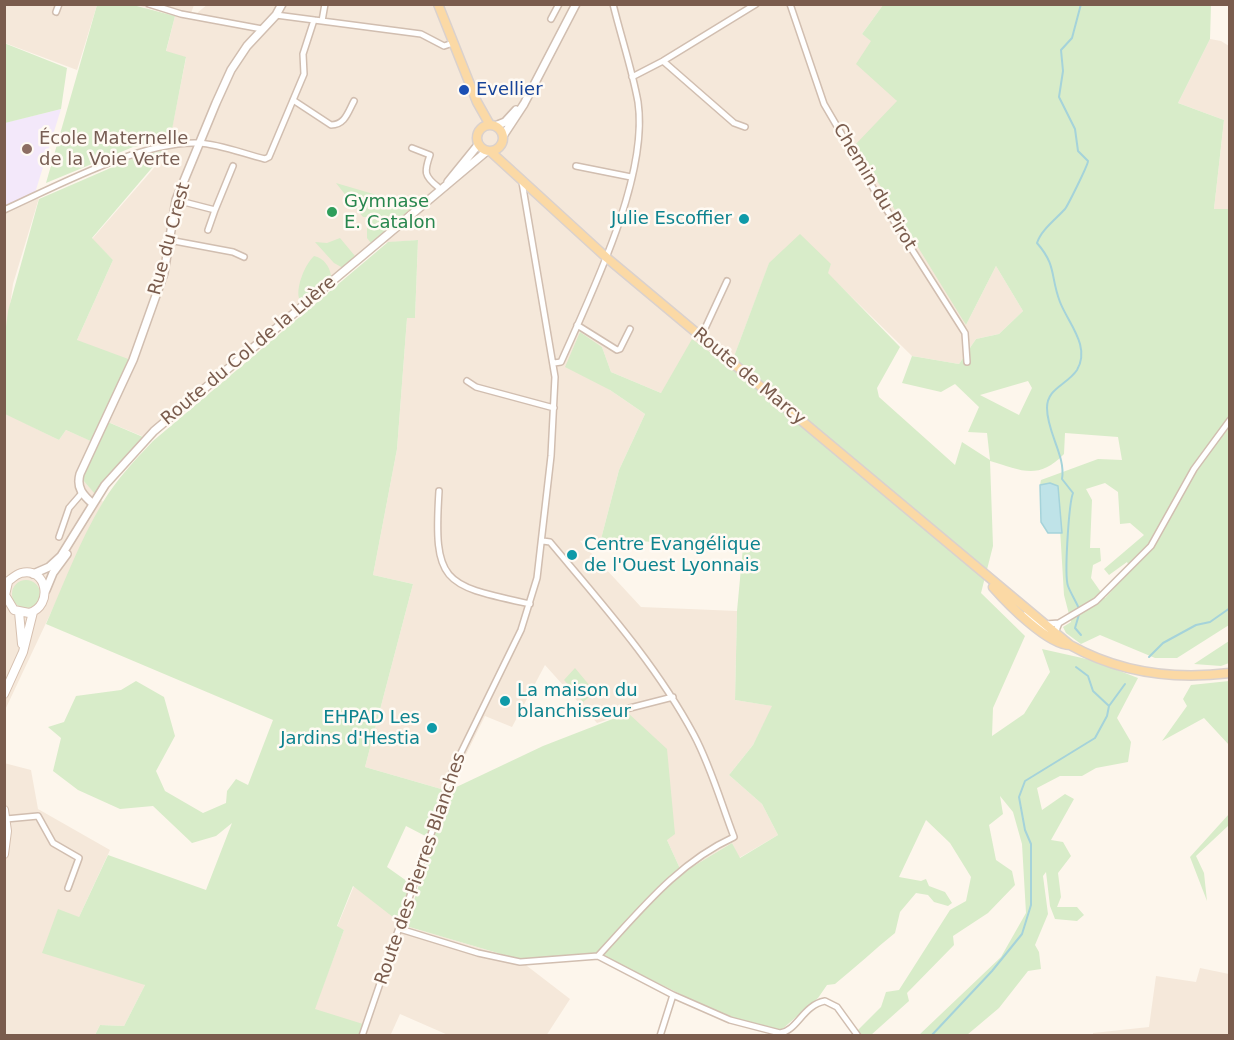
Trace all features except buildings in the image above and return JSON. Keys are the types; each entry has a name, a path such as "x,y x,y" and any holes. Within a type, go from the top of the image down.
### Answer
{"main road":[{"path":"438,4 477,102 493,125 502,140 489,152 478,145 477,134 481,129 493,125"},
{"path":"477,102 481,129"},
{"name":"Route de Marcy","path":"502,140 509,162 522,180"},
{"name":"Route de Marcy","path":"489,152 607,258 1070,645 1110,664 1172,677 1230,673"},
{"name":"Route de Marcy","path":"980,572 1017,611 1061,645 1070,645"},
{"path":"4,694 23,652 33,612 43,603 46,590 39,578 33,574 20,574 6,583 7,604 19,612 33,612"},
{"path":"19,612 23,652"},
{"path":"4,854 5,815"}],"street":[{"path":"56,12 59,4"},
{"path":"149,4 181,14 262,29"},
{"path":"283,4 290,16"},
{"name":"Rue du Crest","path":"82,493 79,486 80,474 133,360 164,273 176,200 199,143 231,70 283,4"},
{"path":"322,21 325,4"},
{"path":"551,19 559,4"},
{"path":"502,140 576,4"},
{"path":"554,363 561,362 607,258 631,177 638,129 638,103 613,4"},
{"path":"632,77 663,61 756,4"},
{"name":"Chemin du Pirot","path":"789,4 824,104 876,193 960,324 965,333 968,362"},
{"path":"276,15 421,34 444,45 453,43"},
{"path":"4,210 128,156 168,147 199,143 265,159 269,158 304,74 303,54 314,20"},
{"path":"663,61 734,123 745,127"},
{"path":"493,125 510,118 530,91"},
{"path":"293,100 331,125 338,125 344,120 354,101"},
{"name":"Route du Col de la Luère","path":"442,187 478,145"},
{"path":"412,148 430,155 424,171 426,177 442,187"},
{"name":"Route du Col de la Luère","path":"46,590 93,504 118,469 154,431 442,187 489,152"},
{"path":"208,230 233,166"},
{"path":"576,166 631,177"},
{"name":"Route des Pierres Blanches","path":"362,1035 454,767 521,630 530,604 543,541 554,408 554,363 522,180"},
{"path":"176,200 215,210"},
{"path":"169,240 233,252 244,257"},
{"path":"701,337 720,291 727,281"},
{"path":"577,325 616,350 620,349 630,329"},
{"path":"467,381 476,387 554,408"},
{"path":"1044,624 1059,623 1088,606 1151,546 1194,469 1230,420"},
{"path":"439,491 438,548 449,576 462,586 530,604"},
{"path":"59,537 69,508 82,493 93,504"},
{"name":"Route du Col de la Luère","path":"33,574 56,561 75,535"},
{"path":"543,541 550,542 610,613 672,697 700,748 734,837 718,844 672,876 598,956"},
{"name":"Route de Marcy","path":"1017,611 1046,630 1055,633"},
{"path":"1055,633 1059,623"},
{"path":"626,710 672,697"},
{"path":"5,815 38,816 53,843 79,858 68,888"},
{"path":"400,929 478,953 520,962 598,956 673,995 730,1020 780,1033 788,1031 813,1005 825,1001 837,1007 858,1035"},
{"path":"660,1035 673,995"}],"shaded area":[{"path":"133,4 194,5 191,13 177,10 175,15 191,18 208,4 883,5 862,34 871,40 897,101 966,325 996,266 1023,311 999,334 976,339 959,364 912,356 827,273 831,264 769,264 730,367 661,393 611,372 602,347 579,332 610,390 645,414 619,470 601,539 580,541 641,607 737,611 735,700 773,706 753,745 729,775 762,804 778,835 739,858 732,843 682,873 667,840 628,713 597,723 545,665 512,727 485,716 448,791 365,767 413,584 373,575 397,449 407,318 415,318 418,240 381,243 149,439 103,420 77,340 113,260 92,239 167,153 186,58 166,52 175,16"},
{"path":"4,5 97,5 77,70 5,43"},
{"path":"1210,39 1221,41 1229,46 1229,209 1214,209 1224,120 1178,103"},
{"name":"École Maternelle de la Voie Verte","path":"61,109 35,193 5,207 4,123"},
{"path":"42,188 13,284 5,342 5,206"},
{"path":"5,413 59,440 66,430 96,443 82,479 103,502 5,710"},
{"path":"4,763 31,770 38,809 110,850 79,917 145,985 124,1026 100,1025 95,1035 5,1035"},
{"path":"354,886 406,926 518,959 570,999 546,1036 448,1035 400,1014 391,1034 359,1035 363,1025 314,1010 344,930 337,927"},
{"path":"1200,968 1229,974 1229,1035 1093,1035 1093,1033 1149,1027 1156,976 1196,982"}],"green space":[{"path":"97,5 133,5 175,16 166,51 186,57 170,140 133,147 46,183"},
{"path":"883,5 1211,5 1210,39 1178,103 1224,120 1214,209 1230,209 1229,625 1177,658 1155,658 1100,635 1081,644 1066,633 1063,627 1071,622 1064,595 1059,512 1050,483 1040,485 1041,480 1098,459 1122,460 1118,437 1065,433 1064,454 1046,468 1037,470 1020,470 990,461 993,546 981,593 1025,636 993,708 992,736 1024,714 1050,672 1042,649 1091,660 1138,678 1117,718 1131,742 1128,762 1096,768 1082,776 1060,776 1037,788 1042,810 1065,794 1074,799 1051,840 1063,842 1071,856 1058,873 1061,897 1057,907 1077,907 1084,915 1077,921 1055,919 1050,906 1046,872 1043,876 1048,914 1035,945 1039,952 1041,969 1028,971 999,1008 967,1035 919,1035 1001,957 1026,913 1022,844 1013,812 1000,796 1003,814 989,825 996,860 1012,871 1015,885 988,913 953,936 954,945 907,993 909,1001 871,1035 853,1035 881,1007 886,992 899,990 950,910 966,901 971,877 950,843 926,820 899,877 921,881 926,879 929,886 945,892 952,903 948,906 934,902 928,895 916,893 900,912 895,933 835,984 827,985 818,998 780,1031 731,1019 599,954 518,959 406,926 433,840 406,826 387,867 411,884 398,921 353,886 337,926 344,930 315,1009 363,1024 359,1035 95,1035 100,1025 124,1026 145,985 42,953 58,909 79,917 108,855 206,890 232,823 216,836 192,843 153,806 120,809 78,790 53,771 61,738 48,727 64,722 76,696 121,690 136,681 164,697 175,736 156,771 165,791 203,813 226,803 227,791 236,779 248,785 273,720 46,624 95,516 114,485 133,463 153,441 388,242 418,240 415,318 407,318 397,449 373,575 413,584 365,767 448,791 543,746 628,713 667,749 675,834 667,840 682,873 732,843 740,858 778,835 762,804 729,775 753,745 772,706 735,700 737,611 743,547 601,539 619,470 645,414 610,390 565,367 580,332 602,347 611,372 661,393 692,339 730,367 769,263 800,234 831,264 828,273 900,347 877,388 879,397 955,465 962,442 990,460 987,433 968,432 979,407 955,384 941,392 902,383 912,356 959,364 976,339 999,334 1023,311 996,266 966,325 855,145 897,101 856,64 871,41 862,34","holes":["1028,381 1032,388 1019,415 980,395","1105,483 1118,492 1120,524 1130,523 1144,535 1104,569 1109,575 1127,562 1131,570 1105,598 1091,578 1093,565 1101,561 1100,548 1090,548 1092,500 1086,489"]},
{"path":"4,43 67,68 61,109 5,123"},
{"path":"168,149 92,238 113,260 77,340 131,360 103,420 143,437 95,494 82,479 95,443 66,430 59,440 5,414 4,343 8,311 39,199 129,160"},
{"path":"336,183 414,206 371,243 367,238 367,217 363,217"},
{"path":"340,238 355,256 343,268 334,263 315,242 327,243"},
{"path":"314,256 326,263 331,276 303,299 299,298 302,276 307,264"},
{"path":"26,580 36,584 40,594 36,604 26,608 16,604 12,594 16,584"},
{"path":"1229,641 1229,663 1221,666 1194,664"},
{"path":"575,668 595,692 583,702 564,680"},
{"path":"1229,681 1229,745 1204,718 1162,741 1187,706 1183,699 1191,685"},
{"path":"1229,814 1229,825 1196,856 1204,873 1207,901 1190,857"}],"water":[{"path":"1050,483 1058,486 1062,533 1048,533 1041,522 1040,485"}],"waterway":[{"path":"1081,4 1072,38 1061,50 1063,71 1059,97 1075,129 1078,151 1088,161 1065,209 1045,229 1037,243 1048,258 1060,302 1080,343 1081,361 1077,370 1050,396 1047,408 1063,470 1062,479 1073,493 1070,510 1067,579 1069,589 1080,611 1075,628 1081,635"},
{"path":"1149,657 1163,643 1196,625 1210,622 1230,608"},
{"path":"1076,667 1088,676 1093,691 1109,706"},
{"path":"931,1036 992,971 1022,934 1031,905 1031,844 1025,830 1019,797 1025,781 1095,738 1107,716 1109,706 1125,684"}],"place":[{"name":"Evellier","path":"464,90"},
{"name":"École Maternelle de la Voie Verte","path":"27,149"},
{"name":"Gymnase E. Catalon","path":"332,212"},
{"name":"Julie Escoffier","path":"744,219"},
{"name":"Centre Evangélique de l'Ouest Lyonnais","path":"572,555"},
{"name":"La maison du blanchisseur","path":"505,701"},
{"name":"EHPAD Les Jardins d'Hestia","path":"432,728"}]}
